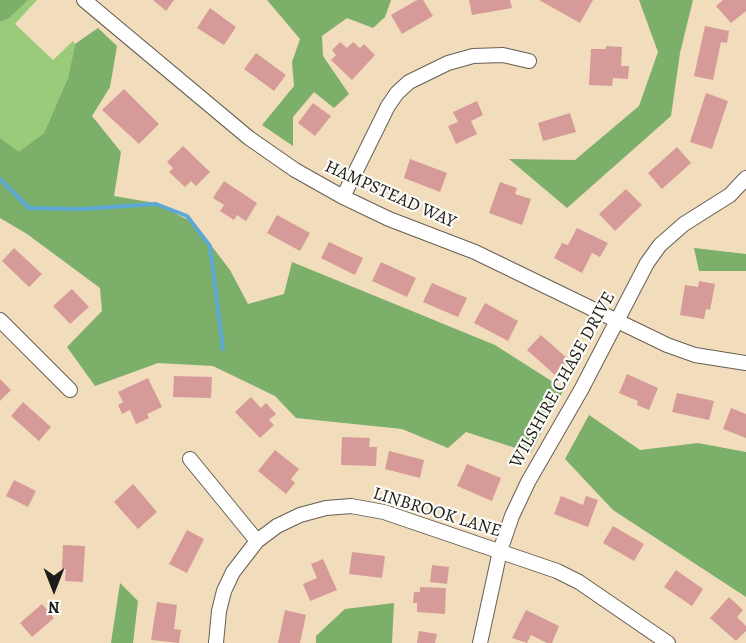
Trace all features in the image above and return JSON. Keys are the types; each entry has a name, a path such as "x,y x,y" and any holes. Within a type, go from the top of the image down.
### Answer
{"street":[{"name":"HAMPSTEAD WAY","path":"84,0 249,138 295,170 343,197 390,219 475,252 668,345 695,355 746,363"},
{"path":"343,197 388,106 409,82 448,63 473,56 503,55 529,61"},
{"name":"WILSHIRE CHASE DRIVE","path":"480,643 500,551 512,516 528,482 581,390 647,263 660,246 684,224 730,195 746,178"},
{"path":"0,320 70,390"},
{"path":"190,459 257,541"},
{"name":"LINBROOK LANE","path":"216,643 219,611 224,591 233,573 257,541 277,526 300,514 326,508 351,506 384,512 557,571 579,582 668,643"}],"green space":[{"path":"0,0 28,0 9,18 0,22"},
{"path":"28,0 37,0 15,24 53,60 73,41 75,44 68,78 44,133 19,153 0,138 0,22"},
{"path":"267,0 391,0 385,17 373,28 347,18 322,36 323,56 349,94 334,108 314,92 293,117 293,146 262,125 294,86 292,62 300,39"},
{"path":"639,0 693,0 680,53 671,116 567,208 509,159 575,160 639,106 658,52"},
{"path":"98,28 117,46 110,87 92,116 121,152 114,196 155,203 194,223 230,270 248,304 284,294 292,262 495,345 564,389 531,453 466,432 448,448 402,429 296,418 275,396 213,366 158,363 95,386 67,347 102,311 100,288 27,234 0,218 0,138 19,152 44,133 68,78 75,44"},
{"path":"694,248 746,254 746,271 699,271"},
{"path":"589,415 640,450 698,443 746,452 746,597 613,510 565,459"},
{"path":"120,583 138,601 133,643 111,643"},
{"path":"394,603 392,643 316,643 316,636 345,609"}],"building":[{"path":"153,0 174,0 166,11"},
{"path":"417,0 423,0 433,16 402,34 391,15"},
{"path":"469,0 510,0 512,8 472,15"},
{"path":"539,0 593,0 580,23"},
{"path":"723,0 746,0 746,11 731,23 716,6"},
{"path":"210,8 236,27 224,45 197,28"},
{"path":"705,26 729,31 727,43 721,42 713,80 694,76"},
{"path":"340,42 347,48 353,42 360,48 364,44 375,55 352,80 331,60 336,55 332,50"},
{"path":"606,46 622,47 621,66 629,66 628,79 613,78 612,86 589,85 591,49 606,49"},
{"path":"256,53 286,75 274,91 244,69"},
{"path":"124,89 159,124 139,144 102,110"},
{"path":"706,93 728,101 712,149 690,142"},
{"path":"477,101 483,115 471,121 477,134 456,144 448,126 458,122 453,112"},
{"path":"313,103 331,116 315,136 298,123"},
{"path":"570,113 576,132 543,141 538,123"},
{"path":"183,146 210,172 196,186 191,181 185,187 169,172 173,168 167,162"},
{"path":"677,147 691,163 662,189 648,173"},
{"path":"410,159 447,173 440,192 404,178"},
{"path":"224,181 257,203 246,221 237,215 234,220 220,211 224,205 213,198"},
{"path":"500,182 517,188 515,194 531,199 522,225 489,213"},
{"path":"626,189 642,205 615,231 599,214"},
{"path":"277,215 310,233 300,251 267,233"},
{"path":"577,228 608,243 600,257 592,253 582,273 554,258 562,243 568,245"},
{"path":"329,242 363,258 355,275 321,258"},
{"path":"14,248 42,274 29,287 2,261"},
{"path":"381,262 416,278 407,297 372,281"},
{"path":"699,281 715,284 710,310 706,309 704,319 680,315 685,285 698,287"},
{"path":"432,283 467,298 458,317 423,302"},
{"path":"72,289 89,307 70,324 53,306"},
{"path":"485,303 518,321 508,341 474,323"},
{"path":"541,335 569,360 555,375 527,350"},
{"path":"627,374 658,388 649,410 637,405 638,401 619,393"},
{"path":"174,376 212,377 211,398 173,397"},
{"path":"148,378 162,407 147,414 149,418 136,424 130,410 122,414 118,405 123,402 118,392"},
{"path":"0,379 11,390 0,401"},
{"path":"677,393 714,401 709,420 672,412"},
{"path":"251,397 261,408 266,403 276,414 269,420 274,425 260,438 235,412"},
{"path":"23,402 51,427 39,441 11,416"},
{"path":"731,408 746,414 746,438 723,429"},
{"path":"342,437 370,438 369,447 377,447 376,466 341,465"},
{"path":"275,450 299,469 291,479 295,483 286,494 258,471"},
{"path":"389,451 424,460 420,478 385,469"},
{"path":"467,464 501,478 492,501 457,486"},
{"path":"14,480 36,491 28,507 6,496"},
{"path":"133,484 157,512 138,529 114,502"},
{"path":"561,496 583,505 586,496 598,500 588,527 554,514"},
{"path":"613,526 644,544 634,561 603,543"},
{"path":"187,530 204,539 187,573 169,564"},
{"path":"63,545 85,546 83,582 65,581 66,569 62,569"},
{"path":"352,552 385,556 382,578 349,574"},
{"path":"323,559 337,590 310,601 303,584 317,578 311,564"},
{"path":"432,565 449,567 447,584 430,582"},
{"path":"676,570 703,589 692,606 664,587"},
{"path":"420,587 446,588 445,614 417,612 417,603 413,603 414,592 420,592"},
{"path":"729,597 743,610 737,617 746,626 746,631 736,641 710,618"},
{"path":"157,602 177,605 174,629 181,630 179,643 151,640"},
{"path":"42,604 54,618 32,637 20,623"},
{"path":"285,610 306,615 300,643 278,643"},
{"path":"526,610 559,626 552,643 531,635 527,643 512,638"},
{"path":"419,631 437,634 435,643 417,643"}],"waterway":[{"path":"0,179 29,208 82,209 156,204 187,216 210,246 223,349"}]}
